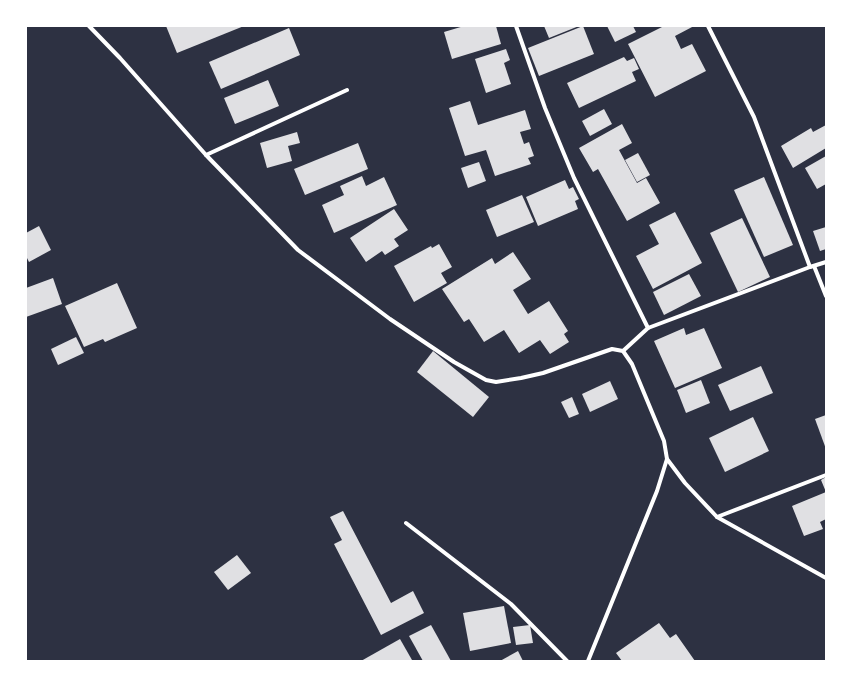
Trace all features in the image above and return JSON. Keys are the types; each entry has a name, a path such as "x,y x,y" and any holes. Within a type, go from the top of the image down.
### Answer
{"street":[{"path":"89,26 206,155 298,250 417,338 454,362 486,380 496,382 543,373 612,349 623,351 632,364 664,441 667,459 657,491 588,661"},
{"path":"516,26 545,108 574,178 648,328"},
{"path":"708,26 754,117 812,267 826,296"},
{"path":"206,155 347,90"},
{"path":"623,351 648,328 826,262"},
{"path":"667,459 686,483 717,517 826,578"},
{"path":"717,517 826,476"},
{"path":"406,523 511,604 567,661"}],"building":[{"path":"166,26 244,26 177,53"},
{"path":"464,26 496,26 501,44 452,59 444,32"},
{"path":"544,26 579,26 549,38"},
{"path":"583,26 594,54 539,76 528,48"},
{"path":"607,26 633,26 636,32 615,42"},
{"path":"664,26 694,26 675,36 681,49 692,44 706,71 655,97 628,44"},
{"path":"289,28 300,55 221,89 209,62"},
{"path":"506,49 510,60 504,63 511,84 486,93 475,59"},
{"path":"624,57 627,61 634,58 639,69 632,72 636,81 579,108 567,83"},
{"path":"268,80 279,106 235,124 224,98"},
{"path":"470,101 478,125 525,110 531,129 520,132 524,144 529,142 534,156 528,158 531,164 495,176 486,150 465,156 449,108"},
{"path":"604,109 612,124 590,136 582,121"},
{"path":"622,124 632,143 619,150 637,183 646,178 660,203 627,221 598,169 593,172 579,148"},
{"path":"826,125 826,148 793,168 781,146 811,128 813,132"},
{"path":"297,132 300,143 288,146 292,161 267,168 260,143"},
{"path":"358,143 368,169 305,195 294,169"},
{"path":"638,153 650,175 637,182 625,160"},
{"path":"826,156 826,184 817,189 805,168"},
{"path":"479,162 486,181 468,188 461,168"},
{"path":"362,176 366,186 384,177 397,205 334,233 322,205 344,195 340,186"},
{"path":"764,177 793,245 764,257 734,190"},
{"path":"565,180 569,189 573,187 579,199 575,201 578,209 538,226 526,197"},
{"path":"522,195 534,222 497,237 486,210"},
{"path":"394,209 408,230 394,239 399,246 385,255 382,251 366,262 350,238"},
{"path":"675,212 702,263 653,289 636,256 659,244 649,225"},
{"path":"742,218 770,277 738,292 710,233"},
{"path":"39,226 51,250 29,262 26,256 26,233"},
{"path":"826,227 826,249 820,251 813,231"},
{"path":"439,244 452,267 441,273 447,283 414,302 394,266 431,246 432,248"},
{"path":"513,252 531,279 513,290 528,314 549,301 568,331 564,334 569,342 550,354 540,340 519,353 504,330 484,342 469,319 464,322 442,289 492,258 495,264"},
{"path":"689,274 701,296 664,315 653,292"},
{"path":"53,278 62,304 26,317 26,288"},
{"path":"117,283 137,328 105,342 103,339 84,347 65,306"},
{"path":"684,328 686,335 704,328 722,368 675,388 654,341"},
{"path":"76,337 84,353 58,365 51,349"},
{"path":"433,351 489,397 473,417 417,372"},
{"path":"761,366 773,393 730,411 718,385"},
{"path":"701,380 710,403 686,413 677,390"},
{"path":"610,381 618,399 590,412 582,394"},
{"path":"572,397 579,414 569,418 561,402"},
{"path":"826,415 826,449 815,419"},
{"path":"753,417 769,451 725,472 709,438"},
{"path":"826,477 826,492 821,480"},
{"path":"826,492 826,519 820,522 823,529 804,536 792,506"},
{"path":"343,511 391,603 413,591 424,613 381,635 334,544 342,540 330,517"},
{"path":"237,555 251,573 228,590 214,572"},
{"path":"504,606 511,643 470,651 463,613"},
{"path":"659,623 670,638 676,634 695,661 622,661 616,653"},
{"path":"431,625 451,661 423,661 409,636"},
{"path":"530,625 533,643 516,645 513,627"},
{"path":"400,639 412,660 361,661"},
{"path":"518,651 523,661 500,661"}]}
